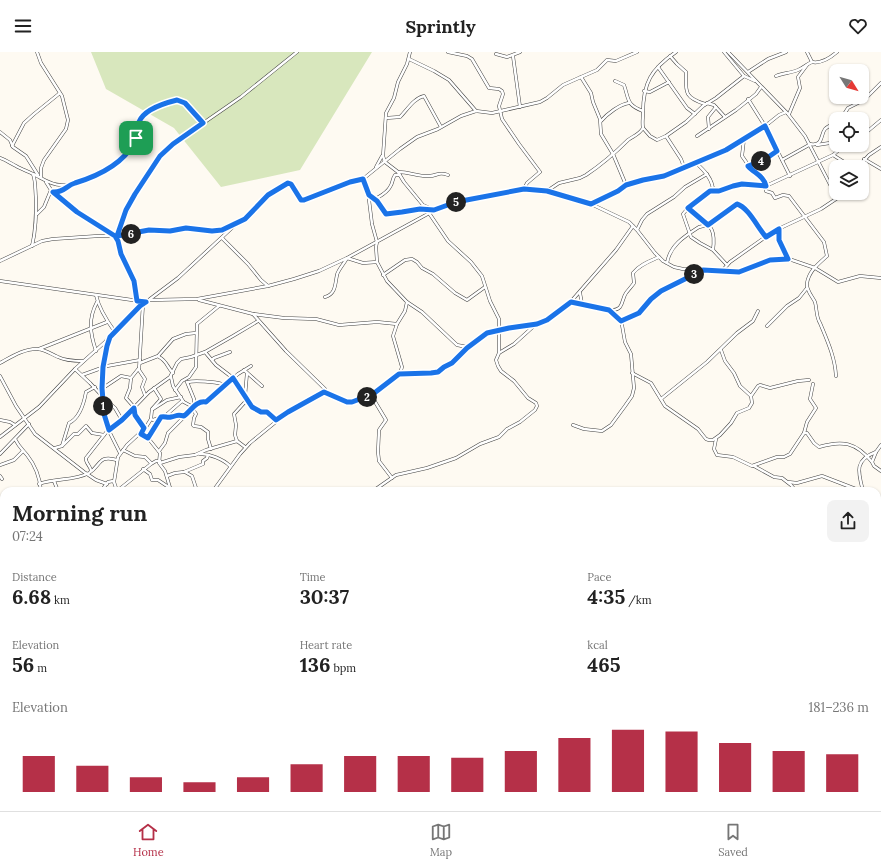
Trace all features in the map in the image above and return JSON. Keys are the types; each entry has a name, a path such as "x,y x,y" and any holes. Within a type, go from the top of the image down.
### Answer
{"street":[{"path":"37,52 41,63 60,93 67,111 68,124 44,160 41,168 41,178"},
{"path":"116,236 126,210 160,156 173,144 241,97 297,52"},
{"path":"410,52 409,59 398,82 394,98 387,111 383,156 385,162 399,173 404,182 423,205 434,210"},
{"path":"448,52 471,58 476,64 489,88 502,90 503,94 500,103 500,111 504,123 540,172 527,183 524,189"},
{"path":"496,54 504,57 513,56 520,52"},
{"path":"0,437 44,402 75,369 96,351 146,302 178,278 234,226 243,221 268,195 287,183 290,183 300,198 304,200 350,182 363,179 417,137 441,127 461,116 476,111 492,112 520,107 546,99 562,86 597,70 607,60 616,61 637,52"},
{"path":"724,52 744,76 756,82"},
{"path":"728,52 787,113 805,136 829,180"},
{"path":"748,72 782,52"},
{"path":"807,52 812,62"},
{"path":"776,76 782,73 789,74 812,62 821,62 837,52"},
{"path":"725,117 713,104 707,104 698,101 688,94 686,88 686,72 677,64 673,53 650,76 644,91 643,130 657,140 666,136 686,122 707,104 744,76"},
{"path":"513,56 520,107"},
{"path":"409,59 449,80 476,111"},
{"path":"591,204 618,191 626,185 664,176 730,148 765,126 779,115 787,113 800,88 798,79 807,65"},
{"path":"658,67 687,108 695,114"},
{"path":"581,77 585,86 591,93 592,102 601,121 601,134 613,154 626,185"},
{"path":"615,81 624,85 629,103 634,107 643,110"},
{"path":"644,91 650,92 668,82"},
{"path":"845,112 848,108 864,100 881,83"},
{"path":"697,136 709,129 753,96 762,87"},
{"path":"12,146 24,123 60,93"},
{"path":"386,118 400,117 410,105 421,96 424,96 441,127"},
{"path":"748,99 765,126 790,176"},
{"path":"0,158 58,185 73,183 94,177 120,160 134,143 140,120 148,112 163,104 177,100 181,101 185,103 203,123"},
{"path":"601,121 611,112 624,104 629,103"},
{"path":"709,129 708,117 716,107"},
{"path":"869,130 881,120"},
{"path":"815,144 822,139 824,131 829,126"},
{"path":"547,191 563,182 583,177 643,130"},
{"path":"0,132 10,140 12,146 26,156 52,191 77,212 116,236 121,254 134,281 137,301"},
{"path":"0,137 3,134"},
{"path":"666,136 682,159 684,167"},
{"path":"744,139 742,156 752,171 763,178 766,191 772,193 774,198 783,195 789,196 824,242 827,253 827,256 817,264 809,277 807,288 767,326"},
{"path":"782,160 809,145 829,143"},
{"path":"881,147 864,159 881,169"},
{"path":"748,166 764,160 777,151"},
{"path":"728,265 712,250 700,243 691,235 684,218 684,212 703,195 713,191 719,191 742,184 766,186 790,176 837,152"},
{"path":"833,155 841,160"},
{"path":"374,170 383,156"},
{"path":"696,163 707,174 712,184 713,191"},
{"path":"374,200 387,192 393,177 399,173 410,172 428,177 440,173 448,175"},
{"path":"32,246 36,214 36,180 33,174"},
{"path":"637,230 647,214 674,197 685,187 707,174"},
{"path":"363,179 369,195 372,224 377,242 377,262 383,275 390,285 407,302 422,312 457,346 467,348"},
{"path":"52,191 61,192 73,183"},
{"path":"0,281 146,302 197,299 268,286 308,275 347,258 434,210 456,202 524,189 547,191 591,204 629,222 659,257 667,263 683,269 739,272 770,260 788,259 815,268 838,282 860,276 881,278"},
{"path":"36,214 44,207 52,191"},
{"path":"369,195 386,214 420,209 434,210"},
{"path":"722,271 766,237 779,229 821,209 835,200"},
{"path":"667,263 668,256 672,249 687,235 691,235 700,227 708,225 732,207 739,205 744,208 766,237"},
{"path":"688,208 708,225 714,234 712,250"},
{"path":"379,487 400,474 427,468 460,456 484,442 499,437 507,429 520,422 535,410 536,406 536,403 528,398 499,368 496,360 499,353 499,316 490,301 480,274 471,262 448,241 429,213"},
{"path":"0,261 42,241 53,239 116,236 149,230 170,231 186,228 212,231 220,230 243,221"},
{"path":"399,374 438,372 452,363 467,348 487,333 509,328 535,325 547,320 571,302 622,242 633,226"},
{"path":"779,229 779,240 788,259"},
{"path":"222,238 268,286"},
{"path":"571,302 609,310 617,310 621,306 626,293 634,283 634,273 636,270 649,261 659,257"},
{"path":"347,258 363,262 377,262"},
{"path":"325,297 329,296 335,289 337,274 347,258"},
{"path":"383,275 405,260 412,259 422,268 433,274 455,293 467,300 486,287"},
{"path":"621,321 639,313 651,299 661,291 703,270"},
{"path":"807,288 814,300 818,320 832,350 836,376"},
{"path":"580,292 582,304"},
{"path":"96,295 97,302 107,322 115,332"},
{"path":"197,299 253,314 284,318 316,319 339,325 378,322 397,324"},
{"path":"96,351 90,328 91,313 97,302"},
{"path":"146,302 140,363 140,371 145,379 142,387 146,395"},
{"path":"324,392 349,402 373,394 399,374 402,367 393,336 397,324 404,314 407,302"},
{"path":"187,381 195,368 196,326 219,306"},
{"path":"573,425 600,432 609,426 632,396 634,388 631,354 625,342 621,321 609,310"},
{"path":"661,399 753,321 758,311"},
{"path":"253,314 291,356 324,388 324,392"},
{"path":"91,471 86,458 104,435 122,420 146,395 171,376 181,359 205,352 258,321"},
{"path":"0,363 22,352 38,349 107,322"},
{"path":"499,353 514,344 535,325"},
{"path":"82,375 103,367 140,363 158,356 173,339 186,334 196,333"},
{"path":"110,337 103,367 102,388 104,414 109,430 120,453"},
{"path":"38,349 66,360 84,361"},
{"path":"632,373 651,383 665,406 698,429 706,439 711,440 716,438 731,423 737,413 749,408 752,403 751,396 740,386 720,350"},
{"path":"205,352 220,369 233,378 245,396"},
{"path":"212,360 230,352"},
{"path":"158,356 166,362 169,369 173,373"},
{"path":"140,363 131,378 130,388 126,398 134,407 135,415 144,428"},
{"path":"159,451 165,443 168,433 193,407 202,402 206,402 233,378 251,366"},
{"path":"75,369 117,409 122,420"},
{"path":"244,370 262,386"},
{"path":"247,372 246,400 252,407 261,412 267,412 276,420"},
{"path":"0,376 16,406 35,434 87,474 96,480 107,484"},
{"path":"102,388 118,377 123,376 131,378"},
{"path":"171,376 175,390 183,401 193,407"},
{"path":"751,396 760,385 770,388 798,381 809,380"},
{"path":"175,390 182,381 218,383 222,384 224,387"},
{"path":"187,381 194,399 193,407 196,414 193,425 202,427 208,432 208,439 211,449"},
{"path":"754,466 776,457 784,457 790,454 804,433 807,422 816,408 810,399 813,384"},
{"path":"62,446 69,423 78,415 84,402 86,392 95,387"},
{"path":"116,487 114,482 117,460 120,453 137,435 141,434 151,419 152,409 161,398 154,388"},
{"path":"216,487 245,447 276,420 324,392"},
{"path":"373,394 374,400 386,420 378,433 379,461 392,478"},
{"path":"152,409 167,400 181,397"},
{"path":"245,447 237,441 235,435 236,425 234,414 246,400"},
{"path":"151,419 153,420 165,416 183,401"},
{"path":"165,416 170,418 178,414 184,416"},
{"path":"148,438 161,417"},
{"path":"0,420 10,422 15,425"},
{"path":"0,454 29,424"},
{"path":"54,448 62,446 74,434 78,434 86,426 92,433 104,435"},
{"path":"804,433 807,433 819,447 828,444 849,444 860,449 867,455 874,466 881,471"},
{"path":"141,434 148,438 161,454 160,462 167,476 170,487"},
{"path":"716,438 714,449 717,454 733,457 774,477 781,477 792,487"},
{"path":"15,439 36,470 40,487"},
{"path":"195,455 237,441"},
{"path":"872,462 881,445"},
{"path":"123,450 132,456 145,457 151,463"},
{"path":"0,465 14,460 23,451"},
{"path":"861,487 859,470 864,458 867,455 876,452"},
{"path":"121,487 151,463 156,461 160,462 195,455 208,455 224,461 230,466"},
{"path":"167,476 184,472 203,464 203,461 208,455"},
{"path":"40,484 74,478 87,474 103,459 112,458 117,460"},
{"path":"144,469 150,474 152,480 158,480 167,487"},
{"path":"184,472 192,476 196,487"},
{"path":"788,482 797,483 822,476 851,487"},
{"path":"54,481 56,487"},
{"path":"104,487 113,481 114,482"}],"green space":[{"path":"91,52 372,52 300,170 221,187 174,128 106,89"}],"route":[{"path":"177,100 185,103 203,123 173,144 160,156 139,187 126,210 117,236 149,230 170,231 190,228 194,230 222,230 243,221 268,195 288,183 291,184 301,200 308,200 350,182 363,179 363,183 368,190 369,195 377,201 383,212 386,214 420,209 434,210 456,202 519,189 547,191 591,204 618,191 626,185 664,176 726,150 765,126 777,151 764,160 748,166 752,171 763,178 766,186 742,184 719,191 710,191 688,208 693,214 708,225 737,204 743,207 766,237 779,229 779,240 788,259 770,260 739,272 703,270 670,285 654,296 639,313 621,321 609,310 571,302 542,323 487,333 467,348 452,363 438,372 399,374 373,394 352,402 347,402 324,392 313,397 276,420 267,412 261,412 252,407 233,378 205,403 202,402 196,404 184,416 178,414 170,418 166,416 161,417 148,438 141,434 144,428 135,415 134,408 109,430 104,414 102,388 103,367 110,337 140,306 146,302 137,301 134,281 121,254 120,246 115,236 77,212 53,192 61,192 73,183 84,181 106,170 126,154 136,138 138,124 148,112 163,104 177,100"}]}
